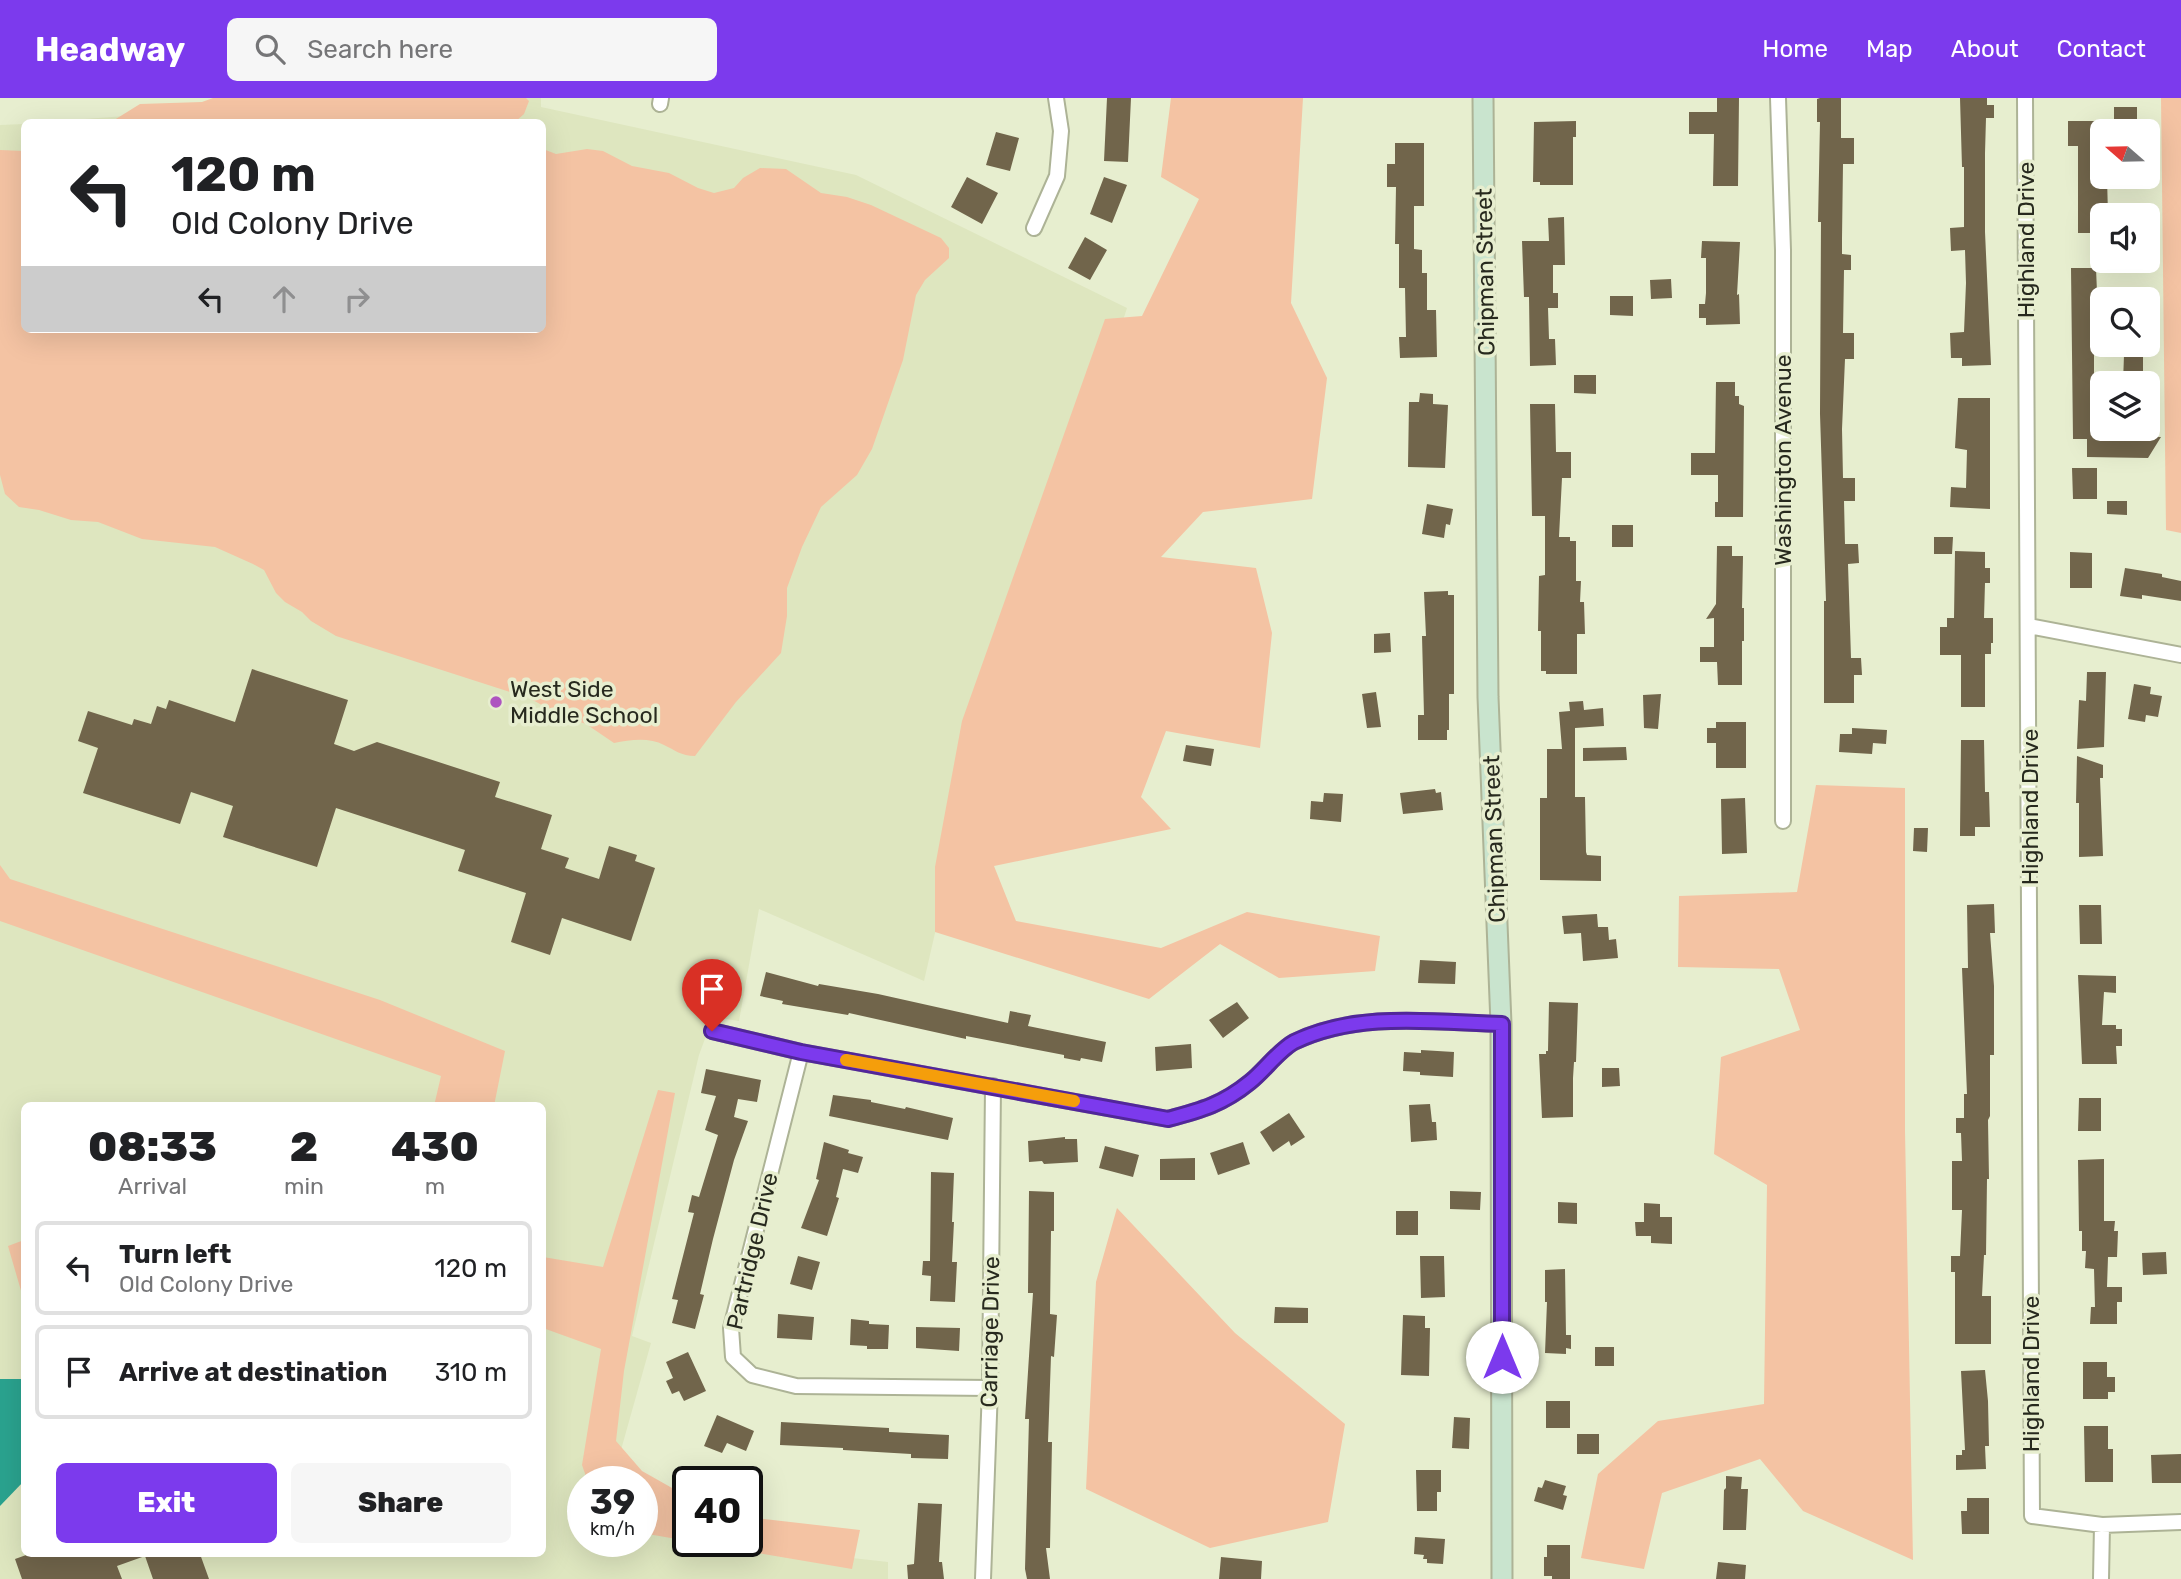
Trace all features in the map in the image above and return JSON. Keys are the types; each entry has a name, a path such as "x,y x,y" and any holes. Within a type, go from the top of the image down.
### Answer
{"street":[{"path":"1034,228 1057,176 1061,131 1056,98"},
{"name":"Chipman Street","path":"1483,98 1488,697 1502,1024 1502,1579"},
{"name":"Washington Avenue","path":"1778,98 1783,250 1783,821"},
{"name":"Highland Drive","path":"2025,98 2032,1516 2102,1525"},
{"path":"2029,626 2181,655"},
{"path":"712,1031 801,1052 1168,1119 1208,1109 1250,1082 1292,1043 1329,1029 1375,1021 1502,1024"},
{"name":"Partridge Drive","path":"801,1052 731,1328 733,1357 752,1375 796,1386 989,1388"},
{"name":"Carriage Drive","path":"983,1579 989,1388 993,1086"},
{"path":"2101,1579 2102,1525 2181,1522"}],"shaded area":[{"path":"213,98 526,98 529,101 524,114 518,119 116,119 140,104 202,102"},
{"name":"West Side Middle School","path":"224,98 541,98 541,107 856,175 1127,308 1034,593 973,767 924,981 759,909 739,1021 713,1017 699,1055 632,1336 651,1343 616,1466 567,1466 567,1557 658,1557 658,1498 672,1510 672,1557 763,1557 763,1545 888,1562 888,1579 0,1579 0,125 21,124 21,333 546,333 546,119 84,119 222,109"},
{"path":"1171,98 1303,98 1291,303 1327,378 1312,499 1203,512 1161,557 1256,568 1272,633 1260,748 1166,731 1141,797 1171,829 994,866 1016,921 1161,948 1247,912 1380,936 1375,971 1279,978 1220,944 1149,999 935,932 935,867 962,721 1105,319 1142,316 1199,199 1161,177"},
{"path":"2161,98 2181,98 2181,533 2166,530"},
{"path":"587,149 603,151 632,166 669,173 714,193 734,188 743,178 760,168 786,169 821,193 847,197 871,205 941,238 949,248 949,258 925,280 916,295 903,360 872,449 857,475 821,507 802,547 787,588 787,616 781,653 736,702 695,756 690,756 652,741 614,743 586,724 562,716 529,698 336,636 285,602 276,593 264,570 215,547 142,539 98,522 71,520 19,507 5,494 0,475 0,150 21,151 21,333 546,333 546,150 556,154"},
{"path":"1816,785 1905,788 1905,1131 1913,1560 1803,1511 1760,1459 1662,1493 1644,1569 1581,1558 1598,1474 1658,1421 1764,1404 1767,1185 1714,1154 1721,1057 1800,1030 1779,969 1678,967 1679,896 1797,892"},
{"path":"0,865 10,879 380,1000 505,1051 495,1102 435,1102 441,1076 0,921"},
{"path":"658,1090 675,1093 624,1371 616,1441 638,1466 582,1466 601,1349 546,1329 546,1258 603,1267"},
{"path":"1117,1208 1235,1333 1345,1424 1328,1522 1210,1548 1086,1489 1096,1282"},
{"path":"21,1241 21,1291 8,1246"},
{"path":"658,1480 672,1488 672,1538 658,1536"},
{"path":"763,1519 860,1530 852,1569 763,1554"}],"water":[{"path":"0,1379 21,1379 21,1484 0,1506"}],"building":[{"path":"1107,98 1131,98 1128,162 1104,161"},
{"path":"1717,98 1739,98 1738,186 1713,186 1714,134 1689,134 1689,112 1717,112"},
{"path":"1841,98 1841,138 1854,138 1854,164 1843,164 1842,254 1851,255 1851,270 1844,270 1843,333 1854,333 1854,359 1845,359 1842,429 1843,478 1855,478 1855,501 1844,501 1845,544 1858,544 1859,563 1848,564 1851,658 1861,658 1862,675 1854,675 1854,703 1824,703 1826,601 1820,414 1820,122 1817,122 1817,99"},
{"path":"1960,98 1987,98 1987,105 1994,105 1994,118 1986,118 1985,153 1985,232 1991,365 1962,366 1962,358 1951,358 1950,333 1964,332 1966,283 1965,250 1951,251 1950,228 1964,227"},
{"path":"2114,107 2137,107 2137,119 2114,119"},
{"path":"1576,121 1576,137 1573,137 1573,185 1540,185 1540,182 1533,182 1534,122"},
{"path":"2068,121 2090,121 2090,189 2107,189 2108,203 2090,203 2090,233 2078,233 2078,146 2068,146"},
{"path":"996,132 1019,138 1010,171 986,165"},
{"path":"1395,143 1424,143 1424,206 1414,206 1414,249 1422,250 1422,273 1427,273 1427,310 1436,310 1437,357 1400,358 1399,337 1406,337 1405,288 1399,288 1399,244 1395,244 1396,187 1387,187 1387,164 1395,164"},
{"path":"967,177 998,193 982,224 951,207"},
{"path":"1104,177 1127,185 1112,223 1090,214"},
{"path":"1564,217 1565,265 1553,265 1553,293 1558,293 1558,308 1548,308 1549,339 1555,339 1556,365 1530,366 1529,297 1524,297 1522,241 1549,241 1548,218"},
{"path":"1085,237 1107,250 1090,280 1068,268"},
{"path":"1702,241 1740,242 1737,295 1739,294 1740,324 1706,325 1706,318 1699,318 1699,304 1705,304 1706,293 1706,258 1701,258"},
{"path":"2071,268 2090,268 2090,273 2096,273 2097,287 2090,287 2090,357 2094,357 2094,371 2090,371 2090,441 2159,441 2148,458 2087,457 2087,439 2073,439"},
{"path":"1671,279 1672,298 1651,299 1650,280"},
{"path":"1610,296 1633,296 1633,316 1610,315"},
{"path":"2124,357 2143,357 2143,371 2123,371"},
{"path":"1574,375 1596,375 1596,394 1574,393"},
{"path":"1716,382 1735,382 1735,396 1739,396 1739,404 1744,406 1743,517 1715,517 1718,475 1691,475 1691,453 1715,453"},
{"path":"1420,393 1433,394 1433,404 1448,405 1445,468 1408,467 1409,402 1419,402"},
{"path":"1958,398 1990,398 1990,509 1950,507 1951,487 1966,488 1967,450 1955,448"},
{"path":"1530,404 1555,404 1556,452 1571,452 1571,478 1562,478 1559,537 1570,537 1570,541 1576,541 1576,581 1581,581 1580,602 1584,602 1585,634 1577,634 1577,674 1546,674 1546,671 1541,671 1541,631 1538,631 1539,576 1545,575 1545,516 1532,516"},
{"path":"2072,468 2097,468 2097,499 2073,499"},
{"path":"2107,501 2127,501 2127,515 2107,514"},
{"path":"1427,504 1453,509 1450,525 1446,524 1444,538 1422,534"},
{"path":"1612,525 1633,525 1633,547 1612,547"},
{"path":"1934,537 1953,537 1952,554 1934,554"},
{"path":"1717,546 1732,546 1732,556 1743,556 1742,685 1718,685 1717,662 1700,662 1700,647 1714,647 1714,618 1706,619 1716,604"},
{"path":"1955,551 1985,552 1985,568 1990,568 1990,583 1985,583 1984,618 1993,618 1993,643 1991,654 1985,654 1985,707 1961,707 1961,655 1940,655 1940,627 1947,627 1947,618 1954,618"},
{"path":"2070,552 2092,553 2092,588 2070,588"},
{"path":"2125,568 2162,574 2162,577 2181,581 2181,601 2142,595 2142,599 2120,596"},
{"path":"1448,591 1448,595 1454,595 1454,694 1449,694 1447,740 1418,740 1418,715 1424,715 1424,592"},
{"path":"1390,633 1391,652 1374,653 1374,634"},
{"path":"252,669 348,700 334,744 354,751 377,742 500,782 495,797 552,815 541,849 569,858 565,868 599,879 609,846 637,855 635,861 655,868 631,941 562,918 550,955 511,942 526,893 458,871 465,850 336,808 317,867 223,837 233,806 191,792 180,824 83,793 98,748 78,741 88,711 132,725 134,719 151,724 157,706 166,709 169,700 235,722"},
{"path":"2087,672 2106,672 2104,747 2077,749 2079,700 2086,701"},
{"path":"2134,684 2151,687 2150,694 2162,696 2158,717 2146,715 2145,722 2128,719"},
{"path":"1376,692 1381,727 1367,728 1362,694"},
{"path":"1661,694 1658,729 1644,728 1643,695"},
{"path":"1583,701 1584,710 1603,708 1604,726 1575,728 1575,797 1585,797 1586,852 1587,855 1601,856 1601,881 1540,880 1540,798 1547,798 1547,749 1562,749 1559,712 1570,711 1569,702"},
{"path":"1716,722 1746,722 1746,768 1716,768 1716,743 1707,743 1707,728 1716,728"},
{"path":"1852,728 1887,730 1886,744 1873,743 1872,754 1839,752 1840,734 1852,734"},
{"path":"1961,740 1984,740 1985,792 1989,792 1990,827 1975,827 1975,836 1960,836"},
{"path":"1186,745 1214,749 1211,766 1183,761"},
{"path":"1626,747 1627,760 1583,761 1583,748"},
{"path":"2077,756 2103,765 2103,778 2100,778 2103,856 2079,857"},
{"path":"1435,789 1436,793 1441,792 1443,810 1403,814 1400,793"},
{"path":"1324,793 1343,794 1341,822 1310,819 1311,801 1323,802"},
{"path":"1745,798 1747,853 1722,854 1721,799"},
{"path":"1914,828 1928,828 1927,852 1913,851"},
{"path":"1994,904 1995,933 1990,933 1994,986 1994,1055 1990,1055 1989,1179 1982,1296 1991,1296 1991,1344 1955,1344 1955,1272 1951,1272 1951,1256 1960,1256 1962,1210 1952,1210 1952,1161 1962,1161 1961,1133 1956,1133 1956,1118 1964,1118 1964,1094 1967,1094 1962,968 1968,968 1967,905"},
{"path":"2079,905 2101,905 2102,944 2080,944"},
{"path":"1597,914 1598,927 1608,927 1609,940 1616,939 1618,958 1583,961 1581,933 1564,934 1562,916"},
{"path":"1420,960 1456,962 1455,984 1418,983"},
{"path":"766,972 818,986 819,984 878,994 1008,1023 1010,1011 1031,1015 1028,1026 1106,1042 1102,1062 1064,1058 1064,1055 966,1036 966,1039 849,1013 848,1015 782,1004 783,1001 760,996"},
{"path":"2078,975 2116,976 2116,993 2104,992 2102,1025 2116,1025 2116,1029 2122,1029 2122,1046 2116,1046 2117,1064 2082,1064"},
{"path":"1237,1002 1249,1018 1223,1038 1209,1020"},
{"path":"1549,1002 1578,1003 1573,1117 1542,1118 1539,1054 1546,1054 1548,1051"},
{"path":"1191,1044 1192,1068 1156,1071 1155,1047"},
{"path":"1421,1050 1454,1052 1453,1077 1403,1071 1404,1052 1421,1053"},
{"path":"1602,1068 1619,1068 1620,1086 1602,1087"},
{"path":"706,1069 761,1080 757,1102 738,1099 734,1117 748,1121 734,1160 713,1239 700,1294 704,1295 695,1329 672,1323 678,1300 672,1299 694,1213 688,1212 692,1195 699,1197 718,1135 705,1130 716,1096 701,1093"},
{"path":"833,1095 871,1100 953,1118 948,1140 829,1116"},
{"path":"2079,1098 2101,1098 2101,1131 2078,1131"},
{"path":"1430,1104 1432,1122 1436,1122 1437,1140 1411,1142 1409,1105"},
{"path":"1289,1113 1305,1137 1291,1146 1289,1141 1273,1152 1260,1132"},
{"path":"1065,1137 1077,1139 1078,1162 1029,1162 1028,1141"},
{"path":"824,1142 863,1157 858,1173 843,1169 836,1197 839,1198 827,1236 801,1228 819,1180 816,1179"},
{"path":"1243,1142 1250,1164 1218,1175 1210,1153"},
{"path":"1105,1146 1139,1155 1133,1177 1099,1168"},
{"path":"1195,1158 1195,1180 1160,1180 1160,1159"},
{"path":"2104,1159 2104,1221 2115,1221 2114,1231 2118,1231 2117,1257 2108,1257 2107,1287 2122,1287 2122,1302 2117,1302 2117,1324 2090,1324 2091,1307 2095,1307 2094,1269 2085,1268 2086,1251 2082,1251 2082,1231 2079,1231 2078,1160"},
{"path":"931,1172 954,1173 952,1262 957,1262 955,1302 930,1301 931,1276 922,1275 923,1261 930,1261"},
{"path":"1029,1191 1054,1192 1050,1314 1057,1315 1054,1357 1051,1356 1048,1442 1052,1442 1050,1548 1046,1548 1050,1579 1027,1579 1025,1569 1029,1419 1025,1419 1033,1293 1028,1293"},
{"path":"1450,1191 1481,1192 1480,1210 1450,1209"},
{"path":"1558,1202 1577,1203 1577,1224 1558,1223"},
{"path":"1644,1203 1660,1204 1660,1217 1672,1217 1672,1244 1651,1243 1651,1236 1636,1236 1635,1222 1644,1222"},
{"path":"1396,1211 1418,1211 1418,1235 1396,1235"},
{"path":"2166,1252 2167,1274 2143,1275 2142,1253"},
{"path":"798,1256 820,1262 812,1290 790,1284"},
{"path":"1420,1256 1444,1256 1445,1297 1421,1298"},
{"path":"1565,1269 1566,1335 1571,1335 1571,1349 1566,1348 1566,1354 1545,1353 1545,1270"},
{"path":"1275,1307 1308,1308 1308,1323 1274,1323"},
{"path":"778,1314 814,1317 812,1340 777,1338"},
{"path":"1403,1315 1425,1316 1425,1328 1430,1328 1429,1376 1401,1375"},
{"path":"851,1319 869,1321 869,1324 889,1325 888,1349 867,1349 867,1346 850,1345"},
{"path":"916,1327 960,1328 959,1351 916,1348"},
{"path":"1595,1347 1614,1347 1614,1366 1595,1366"},
{"path":"688,1352 706,1391 684,1401 679,1391 672,1394 666,1381 673,1378 666,1362"},
{"path":"2083,1362 2107,1362 2107,1377 2115,1377 2115,1392 2108,1392 2108,1399 2083,1399"},
{"path":"1985,1370 1989,1446 1985,1446 1986,1469 1956,1470 1956,1455 1962,1455 1962,1450 1965,1450 1961,1371"},
{"path":"1546,1401 1570,1401 1570,1428 1546,1428"},
{"path":"717,1415 754,1431 746,1451 727,1443 722,1453 704,1446"},
{"path":"1454,1417 1470,1418 1469,1449 1452,1448"},
{"path":"781,1422 889,1428 889,1432 949,1435 948,1459 911,1458 911,1454 843,1448 780,1445"},
{"path":"2084,1426 2108,1426 2108,1449 2113,1449 2113,1482 2085,1482"},
{"path":"1577,1434 1599,1434 1599,1454 1577,1454"},
{"path":"2181,1454 2181,1483 2152,1483 2151,1455"},
{"path":"1416,1470 1441,1470 1441,1492 1437,1492 1437,1511 1417,1511"},
{"path":"1726,1476 1742,1477 1741,1489 1748,1489 1746,1530 1723,1530"},
{"path":"1545,1480 1566,1486 1563,1495 1567,1496 1563,1510 1534,1501 1538,1487 1542,1488"},
{"path":"1967,1498 1989,1498 1989,1534 1962,1534 1961,1511 1967,1511"},
{"path":"918,1503 942,1504 939,1562 942,1562 944,1579 908,1579 907,1565 914,1564"},
{"path":"1415,1537 1445,1539 1443,1564 1427,1563 1427,1559 1423,1559 1424,1555 1414,1554"},
{"path":"1547,1545 1570,1545 1570,1579 1544,1576"},
{"path":"142,1557 117,1566 122,1579 22,1579 15,1559"},
{"path":"145,1557 201,1557 209,1579 153,1579"},
{"path":"1221,1557 1262,1561 1261,1579 1219,1579"},
{"path":"1718,1562 1746,1565 1745,1579 1716,1579"}],"slow traffic":[{"path":"846,1060 1074,1101"}],"place":[{"name":"West Side Middle School","path":"496,702"}],"route":[{"path":"712,1031 801,1052 1168,1119 1208,1109 1250,1082 1292,1043 1329,1029 1375,1021 1502,1024 1502,1357"}]}
